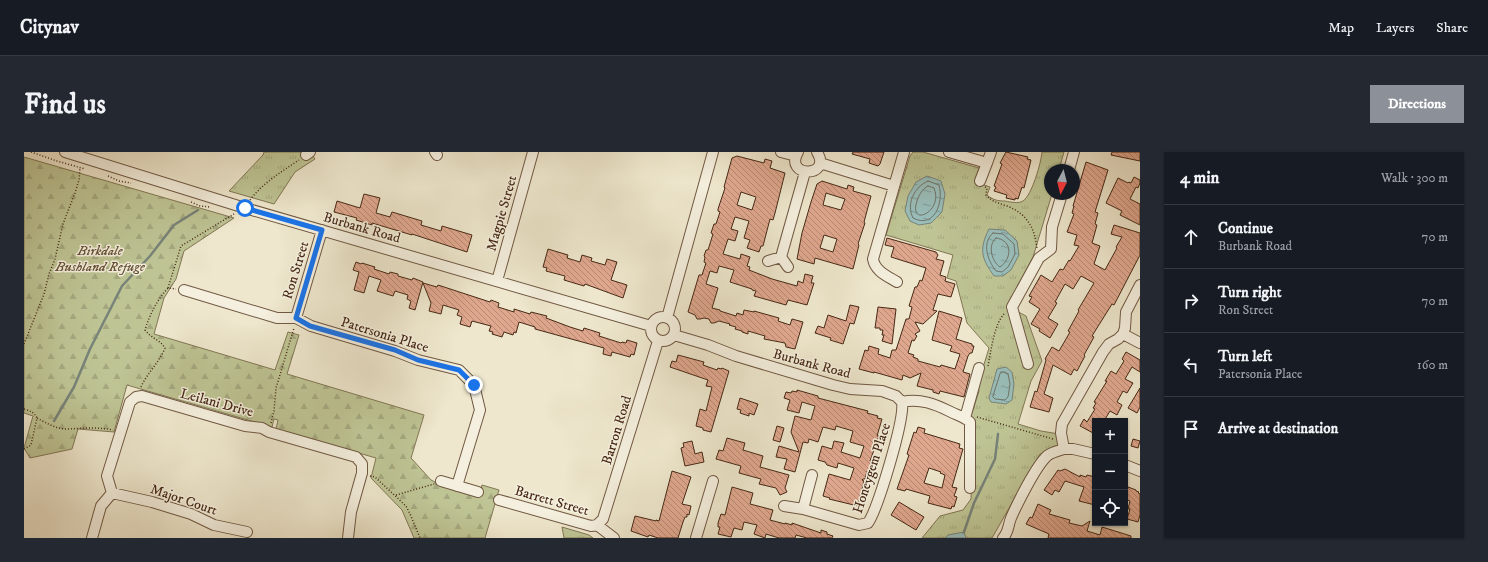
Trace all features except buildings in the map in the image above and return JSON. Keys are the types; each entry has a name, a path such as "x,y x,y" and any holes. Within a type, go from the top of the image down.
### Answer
{"street":[{"name":"Burbank Road","path":"65,152 245,208 651,326"},
{"name":"Magpie Street","path":"497,281 533,152"},
{"path":"667,318 713,152"},
{"path":"781,152 797,154 796,164 798,168 805,172 814,171 820,163 820,156 817,152"},
{"path":"897,282 883,274 876,267 873,254 904,152"},
{"path":"949,152 987,163"},
{"path":"980,181 991,152"},
{"path":"1071,164 1074,152"},
{"path":"820,163 894,186"},
{"path":"781,257 805,172"},
{"path":"1028,364 1011,309 1039,258 1050,249 1052,227 1060,200"},
{"name":"Ron Street","path":"296,318 322,230"},
{"path":"768,261 781,257"},
{"path":"781,257 788,267"},
{"path":"1064,446 1061,429 1066,417 1103,352 1109,344 1123,334 1126,312 1140,286"},
{"name":"Patersonia Place","path":"184,290 277,318 296,318 310,326 395,350 418,360 459,370 474,385 480,410 457,486"},
{"path":"663,317 670,319 675,328 674,335 665,341 658,341 653,336 651,326 656,320 663,317"},
{"path":"1123,334 1140,343"},
{"name":"Burbank Road","path":"674,335 708,345 736,356 833,385 850,389 882,391 896,396 902,402"},
{"name":"Barron Road","path":"597,525 603,519 658,341"},
{"path":"966,416 983,368"},
{"path":"92,538 101,506 112,493 107,476 130,402 136,397"},
{"name":"Leilani Drive","path":"136,397 149,397 245,426 262,428 269,432 356,457 362,464 362,473"},
{"path":"902,402 920,400 966,416 970,422 970,488"},
{"name":"Honeygem Place","path":"784,506 803,509 859,525 868,523 872,517 883,485 902,415 902,402"},
{"path":"1008,537 1010,519 1043,460 1064,446 1092,453"},
{"path":"1128,466 1140,471"},
{"path":"348,538 351,512 362,473"},
{"path":"803,509 812,475"},
{"path":"441,481 478,492"},
{"path":"696,538 713,481"},
{"name":"Major Court","path":"112,493 152,502 191,514 214,524 248,532"},
{"name":"Barrett Street","path":"498,500 591,526 597,525"},
{"path":"597,525 614,538"}],"path":[{"path":"245,208 258,190 273,177 308,153"},
{"path":"24,344 44,294 49,274 55,259 63,224 79,180 80,168"},
{"path":"980,181 980,185 987,188 986,195 991,201 1012,208 1023,215 1033,228 1037,256 1039,258"},
{"path":"136,397 145,378 161,358 165,348 162,343 149,335 145,330 147,322 159,298 168,288 181,246 234,214"},
{"path":"168,288 184,290"},
{"path":"983,368 1001,319 1011,309"},
{"path":"269,432 274,411 276,388 296,318"},
{"path":"24,409 30,411 37,418 52,426 68,429 92,428 120,432"},
{"path":"966,416 1064,446"},
{"path":"24,449 31,445 37,418"},
{"path":"362,473 375,477 396,495 409,511 420,538"},
{"path":"396,495 428,487 441,481"}],"green space":[{"path":"264,152 310,152 315,159 295,172 274,204 229,191 263,155"},
{"path":"913,152 923,152 979,168 975,182 990,187 987,195 996,200 1017,203 1026,198 1033,186 1042,152 1064,152 1061,164 1044,164 1044,200 1050,200 1033,257 1007,306 1026,316 1042,361 1031,381 1018,424 1041,431 1059,434 1061,448 1047,455 1040,454 992,538 922,538 940,516 963,510 971,499 973,434 969,412 972,413 979,391 978,384 989,348 967,323 956,281 947,278 953,255 886,235 910,156"},
{"name":"Birkdale Bushland Refuge","path":"24,157 234,218 184,251 176,279 164,298 154,334 275,370 288,332 299,335 287,374 424,415 411,458 431,480 435,482 435,484 478,497 482,485 499,490 485,538 414,538 402,510 371,478 376,458 276,429 278,420 274,419 272,427 127,385 114,432 78,429 72,449 30,458 24,448 33,416 24,413"},
{"path":"562,527 589,535 593,538 564,538"}],"water":[{"path":"927,176 941,181 945,194 942,212 931,223 919,225 910,221 905,211 908,196 916,182"},
{"path":"989,229 1005,230 1017,241 1019,255 1011,270 1003,276 994,276 984,258 984,242"},
{"path":"1006,367 1012,372 1014,384 1012,400 1006,404 991,402 989,398 997,369"},
{"path":"964,532 966,538 945,538 948,535"}],"waterway":[{"path":"54,421 74,387 90,349 122,286 150,256 174,225 198,210"},
{"path":"964,532 974,503 995,459 998,434"}],"route":[{"path":"245,208 322,230 296,318 310,326 395,350 418,360 459,370 474,385"}]}
